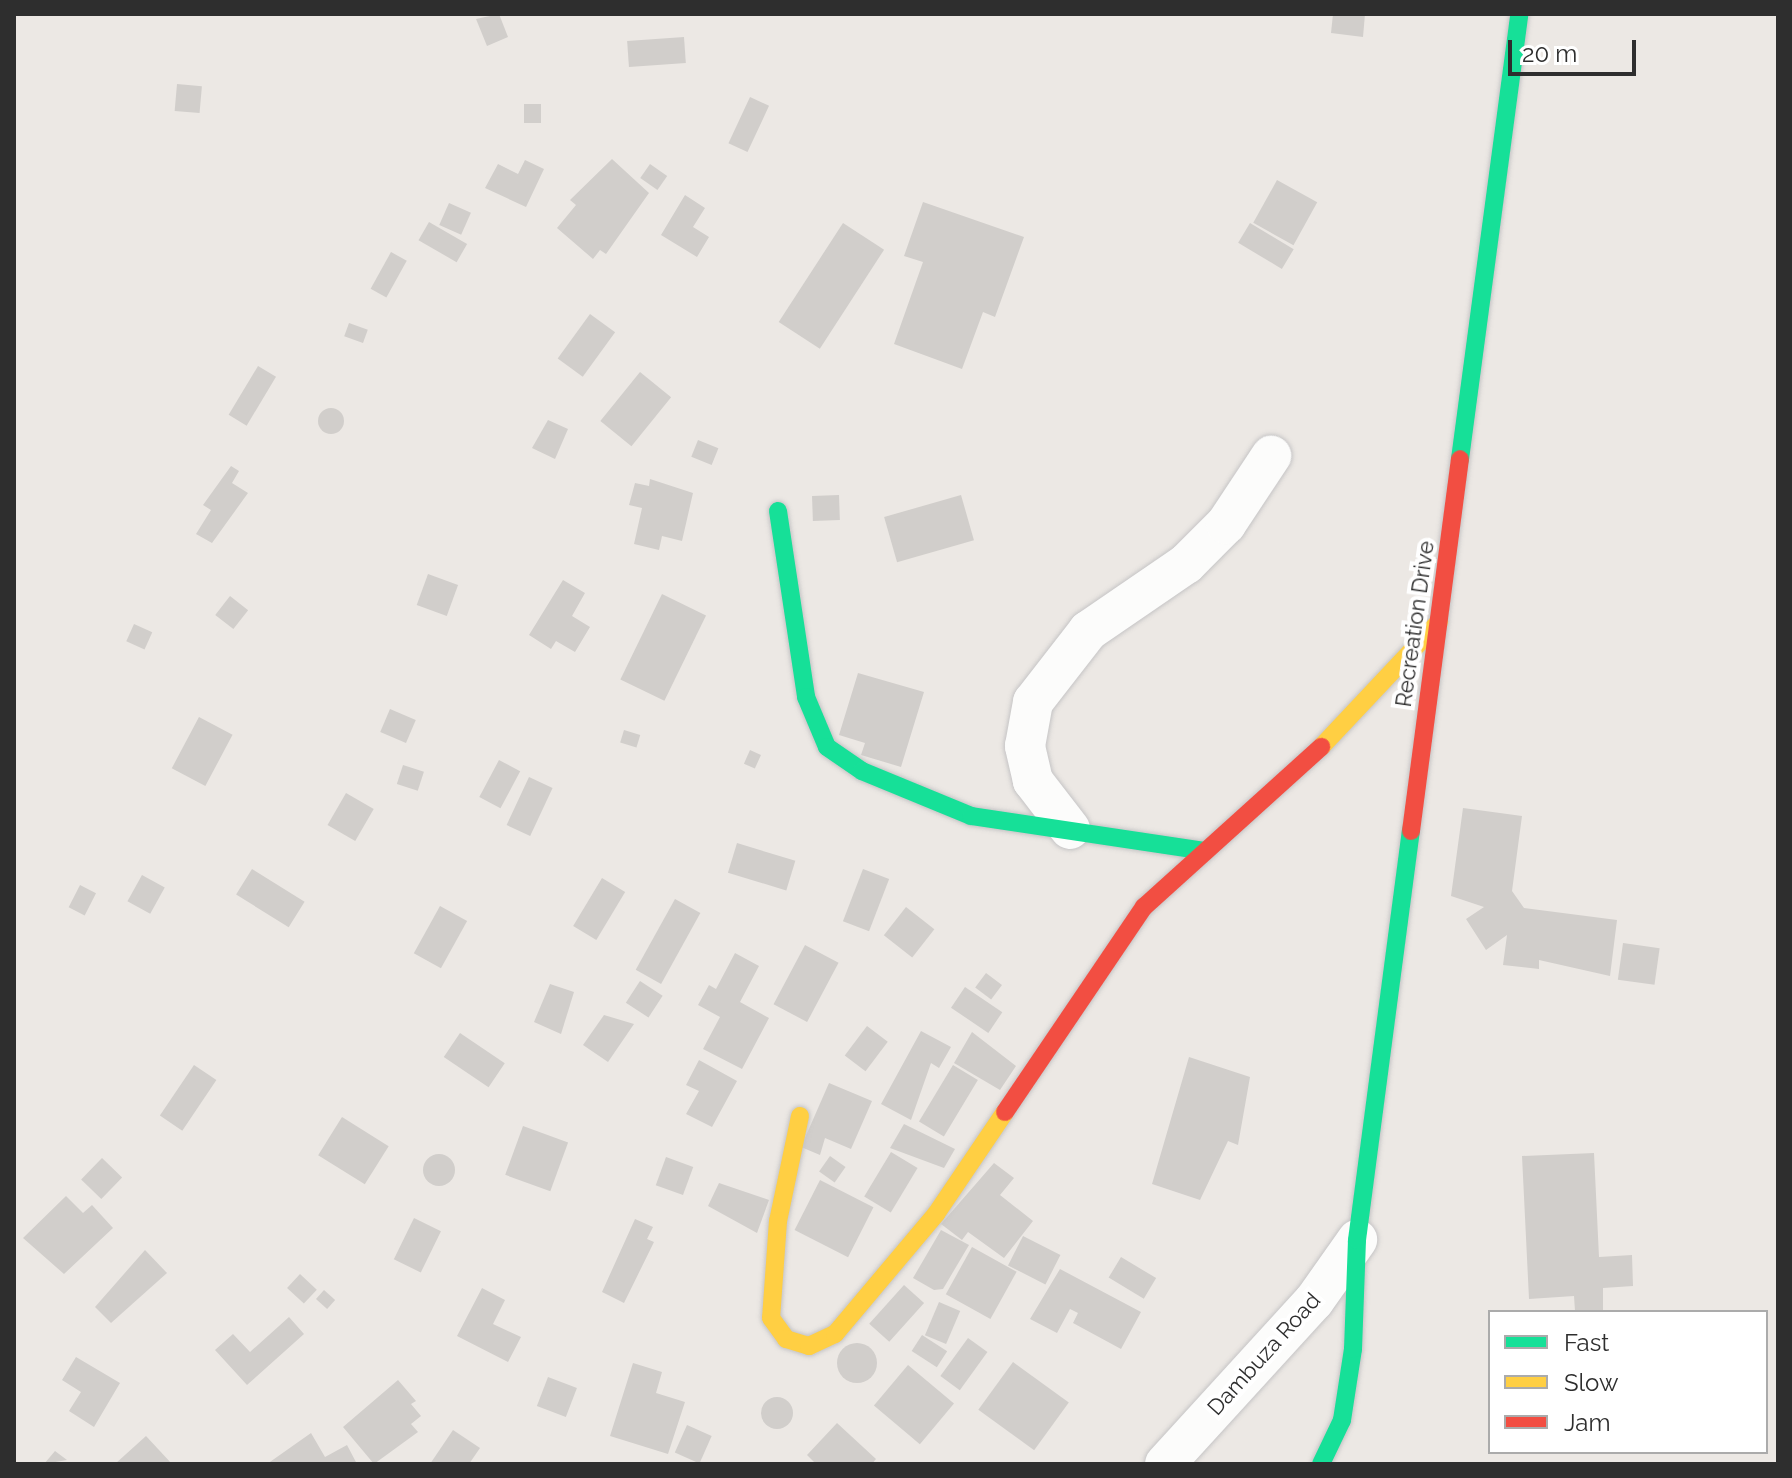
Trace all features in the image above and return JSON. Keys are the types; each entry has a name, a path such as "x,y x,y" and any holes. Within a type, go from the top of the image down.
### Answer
{"street":[{"name":"Recreation Drive","path":"1321,1464 1342,1420 1357,1240 1519,14"},
{"path":"1070,829 1033,781 1025,746 1033,702 1088,631 1186,564 1226,524 1271,456"},
{"path":"778,511 806,697 827,747 862,771 971,816 1205,851"},
{"path":"800,1116 778,1221 771,1318 786,1339 809,1346 835,1334 936,1214 1144,907 1205,851 1283,787 1439,622"},
{"name":"Dambuza Road","path":"1165,1464 1314,1301 1357,1240"}],"building":[{"path":"499,14 508,37 487,46 476,19"},
{"path":"1333,14 1365,14 1363,37 1331,33"},
{"path":"684,37 686,63 629,67 627,41"},
{"path":"177,84 202,86 200,113 175,111"},
{"path":"750,97 769,106 747,152 728,143"},
{"path":"524,104 541,104 541,123 524,123"},
{"path":"612,159 649,193 606,254 600,250 593,259 557,228 576,205 570,200"},
{"path":"525,160 544,169 526,207 485,188 498,164 518,174"},
{"path":"650,164 667,176 657,190 640,178"},
{"path":"1277,180 1317,202 1293,245 1253,223"},
{"path":"685,195 705,208 693,227 709,237 697,257 661,235"},
{"path":"923,202 1024,237 995,317 983,312 962,369 894,344 923,262 904,256"},
{"path":"449,203 471,213 461,235 439,225"},
{"path":"429,222 467,244 457,262 418,240"},
{"path":"843,223 884,250 820,349 779,322"},
{"path":"1250,223 1294,249 1282,269 1238,243"},
{"path":"391,252 407,261 386,297 371,289"},
{"path":"590,314 615,332 583,377 558,358"},
{"path":"349,323 368,330 363,343 344,336"},
{"path":"258,366 276,377 247,426 229,415"},
{"path":"640,372 671,397 631,446 600,421"},
{"path":"331,408 340,412 344,421 340,430 331,434 322,430 318,421 322,412"},
{"path":"548,420 568,429 555,459 532,448"},
{"path":"698,440 718,448 712,465 691,457"},
{"path":"231,466 239,471 232,483 248,493 212,543 196,534 211,510 203,505"},
{"path":"650,479 693,493 682,541 662,536 659,550 634,544 642,508 629,505 635,483 649,486"},
{"path":"839,495 840,520 813,521 812,496"},
{"path":"961,495 974,540 897,562 884,517"},
{"path":"428,574 458,585 447,616 417,605"},
{"path":"563,580 585,593 572,616 590,627 575,652 556,641 551,649 529,635"},
{"path":"662,594 706,615 664,701 620,679"},
{"path":"230,596 248,610 233,629 215,615"},
{"path":"134,624 152,632 145,649 126,641"},
{"path":"858,673 924,692 901,767 861,755 865,743 839,735"},
{"path":"390,709 416,720 406,743 380,732"},
{"path":"199,717 233,735 205,786 172,768"},
{"path":"624,730 640,735 636,747 620,742"},
{"path":"750,750 761,755 755,769 744,764"},
{"path":"499,760 520,771 500,808 479,797"},
{"path":"403,765 424,772 418,791 397,784"},
{"path":"529,777 553,788 530,836 507,825"},
{"path":"346,793 374,809 355,841 328,825"},
{"path":"1463,808 1522,816 1512,891 1524,908 1617,920 1610,976 1539,960 1539,969 1503,965 1507,935 1486,950 1466,919 1484,907 1451,896"},
{"path":"737,843 795,861 786,890 728,873"},
{"path":"252,869 305,902 289,927 236,894"},
{"path":"863,869 889,879 869,931 843,921"},
{"path":"142,875 165,888 150,914 127,901"},
{"path":"602,878 625,892 596,940 573,926"},
{"path":"80,885 96,893 85,915 69,907"},
{"path":"675,899 700,913 661,984 636,970"},
{"path":"440,906 467,921 441,968 414,953"},
{"path":"906,907 934,929 912,958 884,935"},
{"path":"1623,943 1660,948 1654,985 1618,980"},
{"path":"805,945 839,963 807,1022 774,1004"},
{"path":"735,953 759,966 740,1002 769,1018 742,1069 703,1049 720,1017 698,1005 709,985 716,989"},
{"path":"986,973 1002,985 991,999 975,987"},
{"path":"640,981 663,996 648,1018 626,1003"},
{"path":"550,984 574,992 561,1034 534,1022"},
{"path":"965,987 1002,1012 988,1033 951,1008"},
{"path":"604,1015 634,1024 608,1062 583,1045"},
{"path":"867,1026 888,1042 865,1071 845,1056"},
{"path":"921,1031 951,1047 939,1068 931,1063 911,1120 881,1104"},
{"path":"972,1032 1016,1066 1000,1090 954,1063"},
{"path":"460,1033 505,1063 489,1087 444,1057"},
{"path":"1189,1057 1250,1077 1238,1145 1228,1141 1200,1200 1152,1184"},
{"path":"699,1060 737,1081 712,1127 686,1114 699,1091 686,1085"},
{"path":"194,1065 216,1080 182,1131 160,1116"},
{"path":"953,1065 978,1080 944,1137 919,1122"},
{"path":"829,1083 872,1101 851,1149 825,1138 820,1155 801,1147"},
{"path":"342,1117 389,1146 365,1184 318,1155"},
{"path":"904,1124 955,1149 944,1168 890,1148"},
{"path":"523,1126 568,1142 550,1191 505,1175"},
{"path":"891,1152 918,1168 891,1213 864,1197"},
{"path":"1594,1153 1599,1257 1632,1255 1633,1286 1603,1288 1603,1310 1575,1310 1574,1296 1529,1299 1522,1156"},
{"path":"439,1154 451,1158 455,1170 451,1182 439,1186 427,1182 423,1170 427,1158"},
{"path":"830,1156 846,1167 835,1182 819,1172"},
{"path":"666,1157 693,1167 683,1195 656,1185"},
{"path":"102,1158 122,1177 101,1199 81,1180"},
{"path":"994,1163 1014,1178 1000,1195 1033,1221 1004,1258 968,1232 962,1240 941,1224"},
{"path":"820,1180 873,1207 848,1257 795,1230"},
{"path":"719,1183 769,1200 757,1233 708,1206"},
{"path":"66,1196 83,1213 92,1205 113,1228 64,1274 23,1238"},
{"path":"414,1218 441,1231 421,1272 394,1259"},
{"path":"635,1219 653,1227 647,1239 654,1242 624,1303 602,1292"},
{"path":"941,1230 969,1245 943,1289 934,1290 913,1278"},
{"path":"1023,1236 1060,1255 1045,1284 1008,1265"},
{"path":"972,1247 1017,1272 990,1319 946,1294"},
{"path":"145,1250 167,1273 111,1323 95,1307"},
{"path":"1121,1257 1156,1278 1144,1299 1109,1278"},
{"path":"1060,1269 1141,1312 1121,1349 1073,1323 1078,1313 1070,1309 1057,1333 1030,1319"},
{"path":"300,1274 317,1290 304,1304 287,1288"},
{"path":"904,1285 924,1303 889,1342 869,1324"},
{"path":"482,1288 505,1300 493,1324 521,1337 508,1362 457,1336"},
{"path":"324,1290 335,1300 327,1309 316,1299"},
{"path":"939,1302 960,1311 946,1344 925,1335"},
{"path":"289,1317 304,1334 247,1385 215,1350 233,1334 250,1352"},
{"path":"922,1335 947,1351 937,1367 912,1351"},
{"path":"968,1338 987,1352 960,1390 940,1376"},
{"path":"857,1343 871,1349 877,1363 871,1377 857,1383 843,1377 837,1363 843,1349"},
{"path":"76,1357 120,1383 94,1427 69,1411 81,1392 62,1380"},
{"path":"1013,1362 1069,1403 1034,1450 978,1410"},
{"path":"633,1363 662,1372 656,1393 685,1402 668,1454 610,1436"},
{"path":"908,1365 954,1404 920,1444 874,1406"},
{"path":"548,1377 577,1388 566,1417 537,1406"},
{"path":"398,1380 416,1401 411,1404 421,1416 411,1424 418,1432 374,1464 343,1427"},
{"path":"777,1397 788,1402 793,1413 788,1424 777,1429 766,1424 761,1413 766,1402"},
{"path":"837,1423 876,1459 872,1464 816,1464 807,1455"},
{"path":"687,1425 712,1436 699,1463 675,1452"},
{"path":"453,1430 480,1448 469,1464 430,1464"},
{"path":"311,1433 325,1457 347,1445 357,1464 267,1464"},
{"path":"146,1436 172,1464 115,1464"},
{"path":"55,1451 67,1460 44,1464"}],"traffic: fast":[{"path":"1460,459 1519,14"},
{"path":"778,511 806,697 827,747 862,771 971,816 1205,851"},
{"path":"1321,1464 1342,1420 1353,1349 1357,1240 1411,831"}],"traffic: slow":[{"path":"1321,747 1439,622"},
{"path":"800,1116 778,1221 771,1318 786,1339 809,1346 835,1334 936,1214 1005,1112"}],"traffic: jam":[{"path":"1411,831 1460,459"},
{"path":"1005,1112 1144,907 1321,747"}]}
